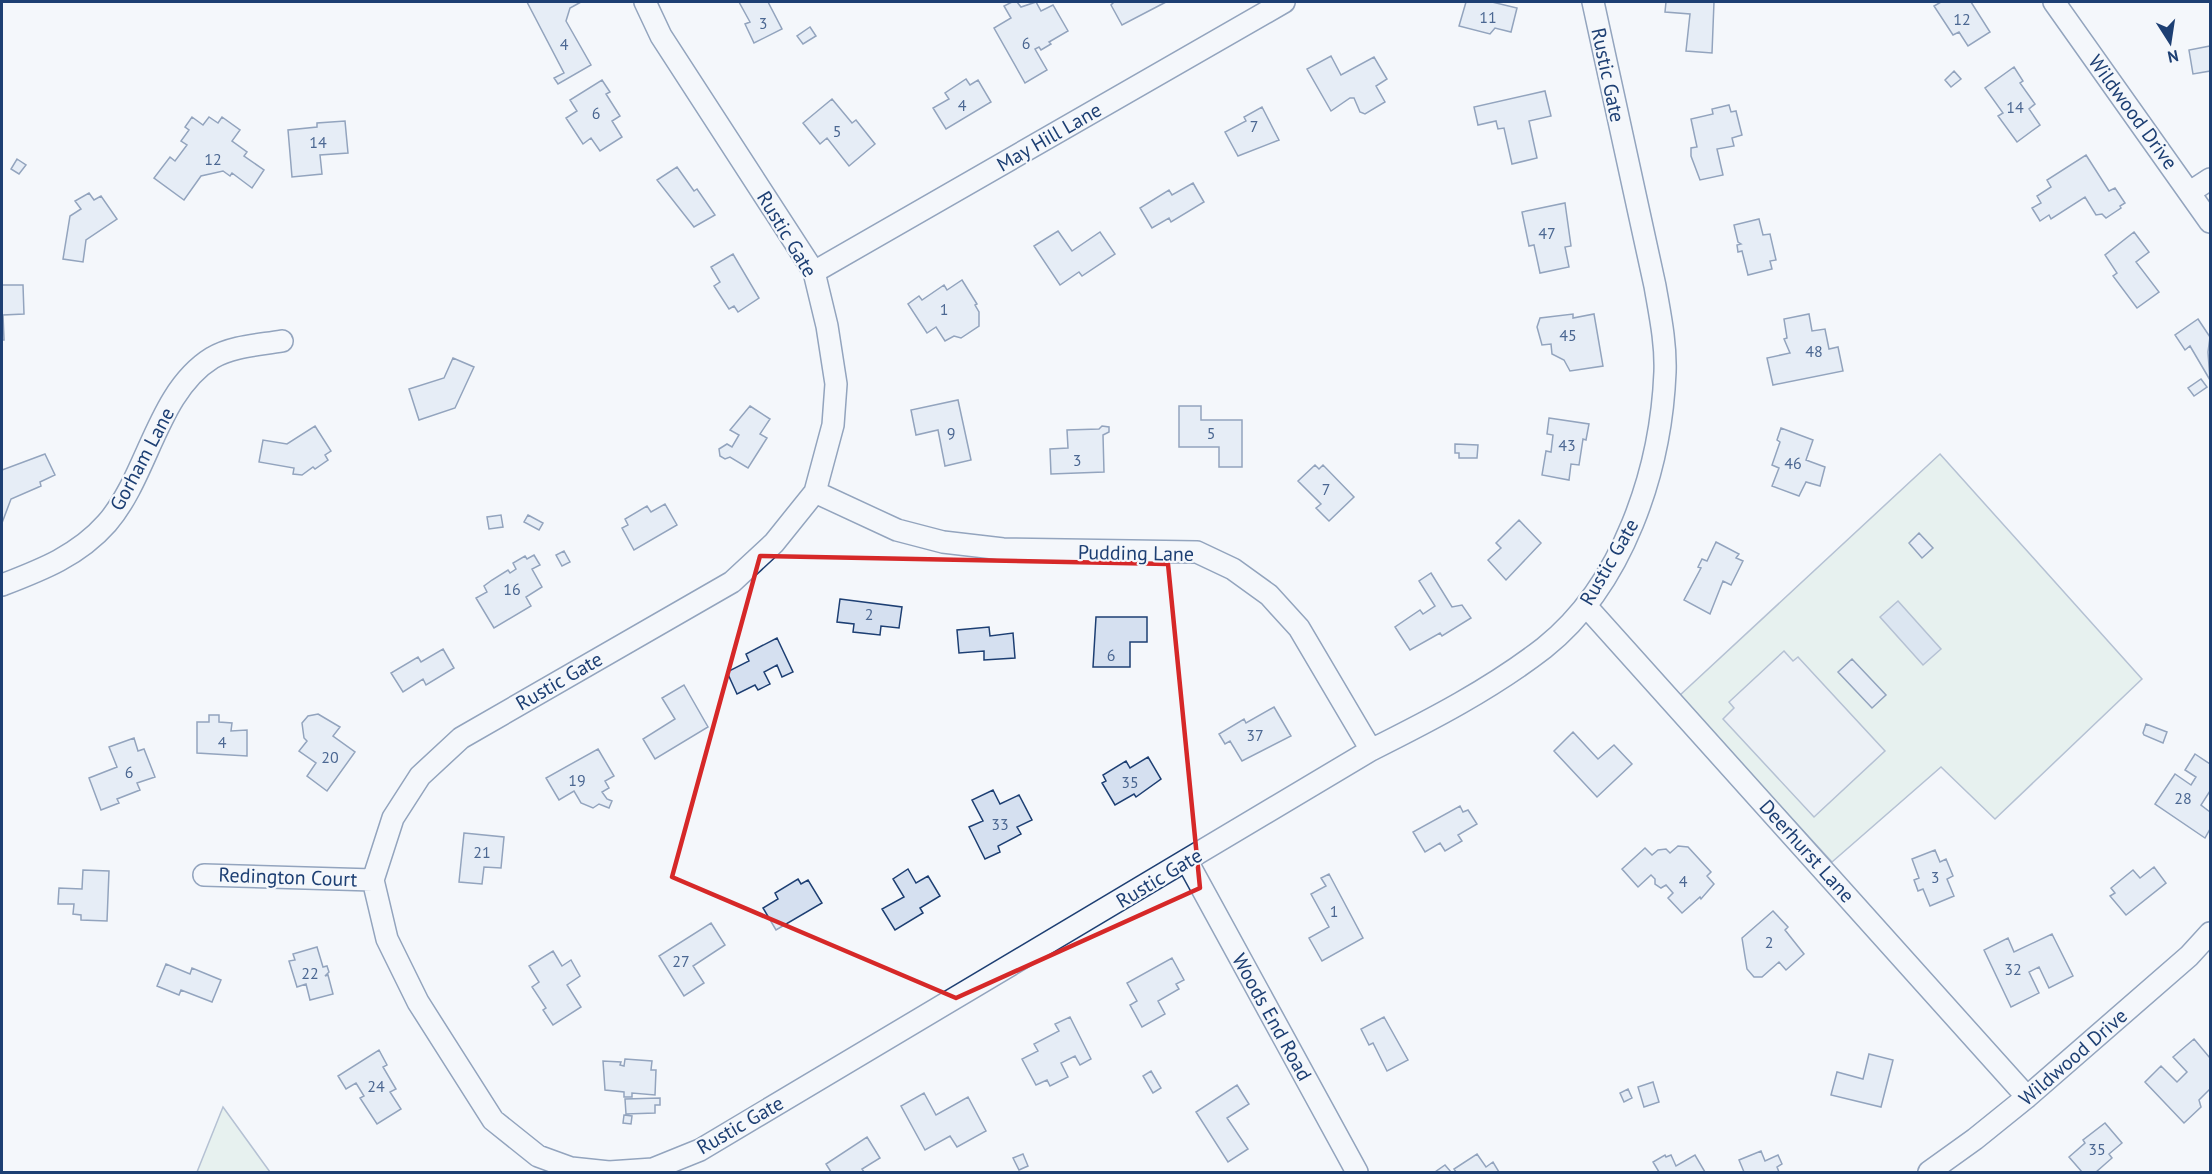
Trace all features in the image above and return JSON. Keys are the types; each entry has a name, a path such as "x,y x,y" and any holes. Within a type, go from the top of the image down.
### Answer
{"street":[{"name":"Rustic Gate","path":"645,2 661,36 814,272 827,326 836,384 833,425 815,492 774,543 732,582 512,708 453,746 420,776 393,818 373,880 387,939 418,1002 493,1120 538,1156 571,1168 609,1172 653,1169 700,1150 1371,750 1444,713 1545,647 1586,606 1632,527 1651,474 1665,372 1663,329 1655,286 1593,2"},
{"name":"May Hill Lane","path":"814,272 1284,2"},
{"name":"Wildwood Drive","path":"2054,2 2211,222"},
{"path":"2190,192 2211,179"},
{"name":"Gorham Lane","path":"2,585 44,569 67,557 89,542 108,521 150,448 178,390 195,371 213,358 233,349 282,341"},
{"name":"Pudding Lane","path":"815,492 897,530 943,542 1003,549 1197,552 1233,569 1269,595 1299,628 1371,750"},
{"name":"Deerhurst Lane","path":"1586,606 2027,1097"},
{"name":"Woods End Road","path":"1187,861 1357,1173"},
{"name":"Redington Court","path":"204,875 373,880"},
{"name":"Wildwood Drive","path":"1929,1173 2027,1097 2189,956 2211,933"}],"highlighted area":[{"path":"760,556 1168,564 1200,888 956,998 672,877"}],"shaded area":[{"path":"1940,454 2142,679 1995,819 1941,767 1832,862 1679,696"},
{"path":"1784,651 1793,661 1798,657 1885,751 1814,817 1723,719 1734,708 1729,702"},
{"path":"223,1107 270,1172 197,1172"}],"water":[{"path":"1898,601 1941,649 1923,665 1880,617"}],"building":[{"path":"527,2 581,2 570,8 566,21 591,65 558,84 554,78 564,73"},
{"path":"739,2 768,2 782,29 754,43 745,24 750,22"},
{"path":"1017,2 1021,7 1036,2 1041,11 1053,5 1068,31 1049,42 1051,44 1041,50 1039,47 1035,49 1047,70 1025,83 994,28 1011,18 1004,6"},
{"path":"1114,2 1166,2 1122,25 1111,5"},
{"path":"1466,2 1492,2 1517,8 1511,32 1495,28 1490,34 1459,26"},
{"path":"1666,2 1714,2 1712,53 1686,51 1690,14 1665,12"},
{"path":"1941,2 1971,2 1990,32 1968,46 1959,32 1953,35 1934,6"},
{"path":"810,27 816,36 803,44 797,36"},
{"path":"2210,46 2210,71 2193,74 2189,50"},
{"path":"1331,56 1341,75 1374,57 1387,79 1376,86 1385,102 1365,114 1360,112 1354,98 1350,98 1331,111 1307,69"},
{"path":"2014,67 2023,81 2020,83 2035,104 2029,109 2040,125 2017,142 1998,116 2003,113 1985,88"},
{"path":"1954,71 1961,79 1951,87 1945,80"},
{"path":"966,79 970,85 978,80 991,102 946,129 933,108 949,99 945,93"},
{"path":"602,80 610,92 606,94 620,116 612,121 622,137 600,151 591,138 583,144 566,118 577,111 570,100"},
{"path":"1545,91 1551,116 1529,121 1537,158 1512,164 1504,128 1498,129 1496,121 1478,125 1474,107"},
{"path":"832,99 852,123 856,120 875,144 849,166 827,138 820,144 803,123"},
{"path":"1729,105 1731,112 1736,111 1742,135 1732,138 1734,146 1717,149 1723,175 1700,180 1691,156 1691,148 1697,147 1691,119 1713,114 1712,109"},
{"path":"1262,107 1279,140 1238,156 1225,132 1246,121 1244,117"},
{"path":"192,117 203,125 209,117 218,123 222,117 240,130 232,141 247,152 244,156 264,170 252,188 232,173 230,176 223,171 201,176 184,200 154,178 170,157 175,161 187,145 181,141 189,130 185,127"},
{"path":"345,121 348,153 320,155 322,174 292,177 288,130 317,127 317,123"},
{"path":"2086,155 2109,191 2115,188 2125,203 2106,218 2102,214 2096,215 2085,197 2051,219 2049,215 2040,221 2032,208 2041,203 2037,196 2051,187 2047,180"},
{"path":"17,159 26,165 19,174 11,169"},
{"path":"677,167 694,191 697,189 715,215 694,227 657,180"},
{"path":"1193,183 1204,202 1171,222 1169,218 1152,228 1140,208 1169,190 1172,195"},
{"path":"89,193 94,200 101,196 117,219 86,240 83,262 63,259 70,216 81,209 75,201"},
{"path":"1565,203 1571,246 1565,247 1569,267 1540,273 1534,245 1529,246 1522,212"},
{"path":"1759,219 1763,235 1770,234 1776,260 1770,261 1772,269 1748,275 1742,251 1738,252 1737,245 1741,244 1738,242 1734,225"},
{"path":"1058,231 1072,251 1100,232 1115,254 1082,276 1079,272 1060,285 1034,246"},
{"path":"2134,232 2149,252 2136,262 2159,292 2137,308 2113,276 2117,273 2105,255"},
{"path":"733,254 759,298 738,312 734,306 729,309 714,286 720,282 711,267"},
{"path":"962,280 977,304 975,305 979,312 979,326 961,338 954,336 945,341 936,327 927,333 908,304 919,296 922,300 944,285 947,290"},
{"path":"2,285 23,285 24,314 3,315 4,340 2,340"},
{"path":"1573,314 1573,318 1594,314 1603,366 1570,371 1564,360 1552,354 1551,344 1542,345 1537,327 1540,318"},
{"path":"1809,314 1812,331 1825,329 1829,349 1838,347 1843,371 1773,385 1767,358 1790,353 1784,339 1787,338 1784,319"},
{"path":"2198,319 2210,337 2208,352 2210,380 2190,346 2185,350 2175,335"},
{"path":"453,358 474,367 455,408 419,420 409,389 444,378"},
{"path":"2201,379 2207,387 2194,396 2188,388"},
{"path":"958,400 971,460 945,466 938,430 916,435 911,410"},
{"path":"750,406 770,419 760,434 767,438 748,468 730,457 725,459 720,456 719,449 727,444 732,447 739,435 730,430"},
{"path":"1179,406 1201,406 1201,420 1242,420 1242,467 1219,467 1219,447 1179,447"},
{"path":"1549,418 1589,424 1586,440 1583,439 1579,465 1571,464 1569,480 1542,475 1546,451 1551,452 1553,435 1547,434"},
{"path":"315,426 331,451 325,455 328,460 315,469 313,467 302,475 293,474 294,468 259,462 263,440 287,444"},
{"path":"1102,426 1109,427 1109,432 1103,435 1104,472 1051,474 1050,449 1068,448 1067,430 1099,429"},
{"path":"1781,428 1813,440 1806,460 1825,467 1820,486 1806,482 1799,496 1772,486 1779,468 1772,465 1780,442 1777,440"},
{"path":"1455,444 1478,445 1477,458 1459,458 1459,453 1455,453"},
{"path":"45,454 55,475 40,482 41,486 11,499 2,523 2,470"},
{"path":"1315,465 1319,469 1323,465 1354,497 1329,521 1316,508 1321,504 1298,481"},
{"path":"665,504 677,525 634,550 622,528 628,525 625,519 647,506 651,512"},
{"path":"501,515 503,527 489,529 487,517"},
{"path":"528,515 543,523 539,530 524,522"},
{"path":"1519,520 1541,543 1506,580 1488,560 1501,548 1496,543"},
{"path":"1919,533 1933,548 1922,558 1909,543"},
{"path":"1716,542 1739,554 1736,558 1743,561 1731,585 1723,581 1710,614 1684,600 1701,568 1698,567 1702,559 1707,561"},
{"path":"564,551 570,562 562,566 556,555"},
{"path":"534,555 540,565 532,569 542,587 526,597 531,606 494,628 476,598 487,592 484,586 492,580 508,570 510,573 516,569 513,563 525,556 527,559"},
{"path":"1431,573 1452,607 1462,605 1471,618 1442,636 1440,633 1410,650 1395,627 1420,610 1423,614 1435,606 1419,581"},
{"path":"840,599 902,607 899,628 881,626 880,635 853,632 854,624 837,622"},
{"path":"1096,617 1147,617 1147,642 1130,642 1130,667 1093,667"},
{"path":"989,627 990,636 1013,633 1015,658 984,660 984,651 959,653 957,630"},
{"path":"777,638 793,672 782,677 777,665 764,672 770,684 758,690 755,685 737,694 727,672 749,661 746,654"},
{"path":"443,649 454,668 426,685 423,679 403,692 391,673 418,657 421,662"},
{"path":"1852,659 1886,695 1872,708 1838,672"},
{"path":"684,685 708,727 655,759 643,739 675,719 662,698"},
{"path":"1274,707 1291,736 1242,761 1230,741 1225,744 1219,734 1244,719 1246,723"},
{"path":"318,714 340,727 333,736 355,752 327,791 307,776 316,763 299,751 307,741 304,738 302,723 308,716"},
{"path":"209,715 219,715 219,722 232,723 231,731 247,730 247,756 197,753 197,722 209,722"},
{"path":"2146,724 2167,732 2163,743 2144,735"},
{"path":"1573,732 1598,759 1614,745 1632,764 1597,797 1554,751"},
{"path":"134,738 138,751 144,749 155,777 137,783 140,790 117,799 119,803 101,810 89,778 117,767 109,747"},
{"path":"598,749 614,776 605,781 609,788 602,792 607,799 612,801 609,808 599,804 593,808 581,803 574,791 559,800 546,778"},
{"path":"2195,754 2210,764 2210,791 2201,805 2210,812 2210,829 2205,838 2155,804 2175,774 2191,785 2196,777 2185,770"},
{"path":"1148,757 1161,779 1136,797 1134,794 1115,805 1102,783 1106,781 1103,775 1126,761 1130,768"},
{"path":"993,790 1000,804 1019,795 1032,820 1017,827 1021,834 998,846 1000,852 985,859 969,827 983,821 972,800"},
{"path":"1460,806 1463,812 1468,810 1477,824 1458,835 1462,841 1445,851 1440,843 1425,852 1413,832"},
{"path":"464,833 504,837 501,868 484,867 482,884 459,882"},
{"path":"1678,846 1688,847 1711,872 1707,876 1714,884 1701,899 1700,897 1682,913 1668,898 1673,893 1666,885 1661,888 1655,884 1655,879 1651,875 1638,887 1622,869 1645,848 1652,855 1658,850 1666,849 1670,853"},
{"path":"1935,850 1940,862 1946,859 1953,876 1947,879 1954,896 1930,906 1923,889 1918,891 1914,880 1919,878 1912,859"},
{"path":"2154,867 2166,883 2126,915 2110,896 2115,893 2111,888 2133,870 2140,878"},
{"path":"908,869 916,883 928,876 940,896 920,908 923,913 895,930 882,909 904,897 893,879"},
{"path":"83,870 109,871 107,921 81,920 81,915 73,914 74,904 58,904 59,888 82,889"},
{"path":"1329,874 1363,938 1322,961 1309,938 1329,927 1311,894 1326,886 1321,878"},
{"path":"798,879 801,884 808,880 822,903 776,930 763,908 778,899 775,893"},
{"path":"1773,911 1788,927 1785,930 1804,954 1786,970 1779,962 1762,977 1754,977 1747,969 1742,938"},
{"path":"711,923 725,945 693,966 704,983 684,996 659,956"},
{"path":"2052,934 2073,976 2049,988 2039,967 2029,972 2039,993 2011,1007 1984,950 2008,938 2014,952"},
{"path":"317,947 323,967 327,966 329,972 325,976 328,975 333,994 310,1000 306,984 297,987 289,961 295,960 293,954"},
{"path":"553,951 562,966 571,960 580,976 567,985 581,1007 553,1025 543,1010 546,1008 532,987 539,982 529,966"},
{"path":"1172,958 1184,980 1176,984 1179,989 1158,1001 1165,1014 1142,1027 1130,1005 1137,1001 1127,983"},
{"path":"166,964 190,974 192,968 221,980 212,1002 181,990 179,995 157,986"},
{"path":"1070,1017 1091,1059 1080,1065 1075,1056 1061,1063 1068,1077 1050,1086 1047,1080 1036,1085 1022,1059 1038,1051 1034,1044 1059,1031 1055,1024"},
{"path":"1384,1017 1408,1060 1387,1071 1373,1043 1369,1045 1361,1029"},
{"path":"2194,1039 2210,1058 2210,1089 2199,1100 2201,1107 2184,1123 2145,1082 2161,1066 2177,1082 2187,1072 2173,1057"},
{"path":"379,1050 387,1065 383,1067 396,1089 390,1092 401,1109 377,1124 360,1098 364,1096 356,1083 346,1089 338,1076"},
{"path":"1869,1054 1893,1060 1881,1107 1831,1095 1837,1072 1863,1079"},
{"path":"625,1059 652,1061 651,1070 656,1070 655,1095 632,1093 632,1097 624,1097 624,1092 605,1090 603,1061 621,1062 620,1065 624,1066"},
{"path":"1151,1071 1161,1088 1153,1093 1143,1076"},
{"path":"1653,1082 1659,1102 1644,1107 1638,1087"},
{"path":"1237,1085 1249,1104 1227,1118 1248,1149 1228,1162 1196,1112"},
{"path":"1628,1089 1632,1098 1624,1102 1620,1093"},
{"path":"924,1093 936,1115 968,1097 986,1131 957,1147 950,1136 925,1150 901,1106"},
{"path":"660,1098 660,1105 655,1105 655,1113 626,1114 625,1099"},
{"path":"624,1115 632,1116 631,1124 623,1123"},
{"path":"2105,1123 2122,1143 2109,1154 2112,1158 2096,1172 2082,1172 2069,1157 2085,1143 2083,1140"},
{"path":"867,1137 880,1158 862,1169 864,1172 831,1172 826,1164"},
{"path":"1761,1151 1765,1161 1778,1155 1782,1164 1777,1167 1779,1172 1744,1172 1739,1160"},
{"path":"1023,1154 1028,1166 1019,1170 1013,1158"},
{"path":"1477,1154 1486,1167 1493,1162 1499,1172 1456,1172 1454,1169"},
{"path":"1665,1155 1666,1157 1671,1155 1676,1166 1695,1155 1705,1172 1659,1172 1653,1162"},
{"path":"1445,1165 1451,1172 1435,1172"}]}
